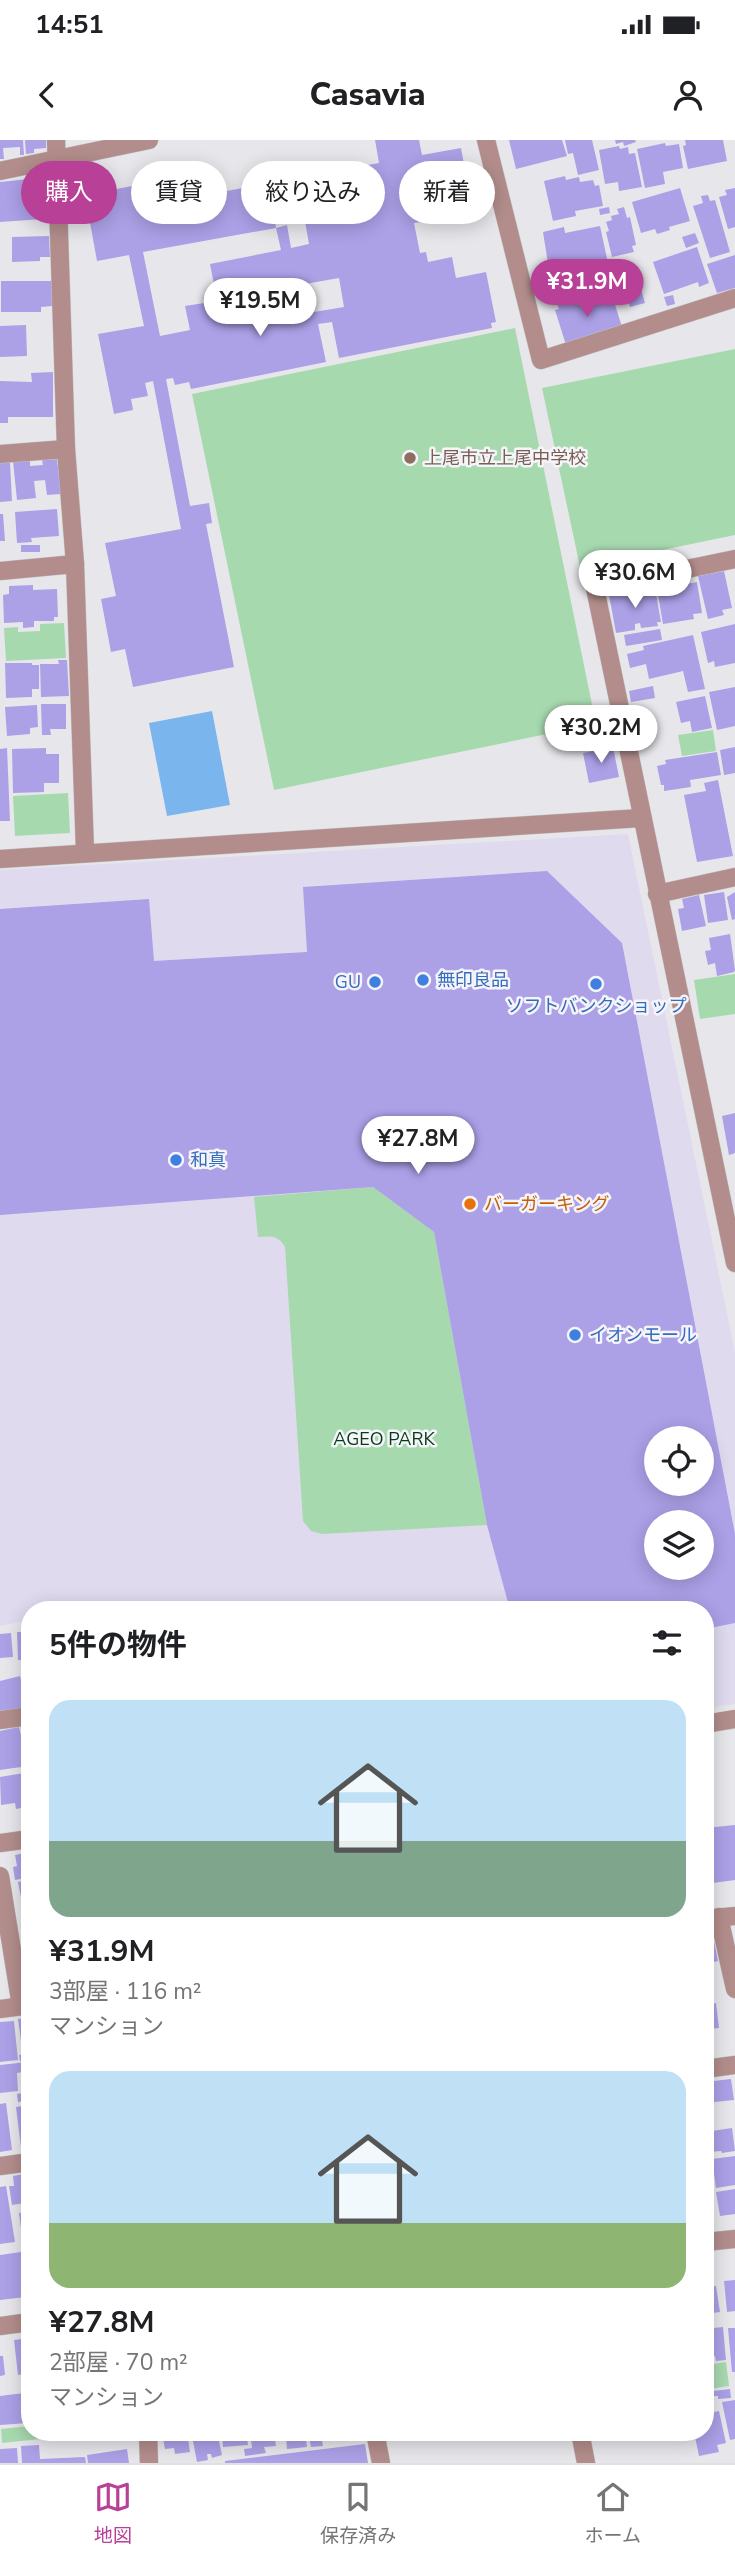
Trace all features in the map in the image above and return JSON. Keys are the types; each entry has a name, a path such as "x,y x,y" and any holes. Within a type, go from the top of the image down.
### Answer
{"street":[{"path":"56,140 66,450 75,564 85,852"},
{"path":"0,171 149,140"},
{"path":"486,140 541,360 735,298"},
{"path":"0,454 66,450"},
{"path":"735,559 595,588 657,894 730,1214 735,1263"},
{"path":"0,570 75,564"},
{"path":"0,859 641,818"},
{"path":"657,894 735,877"},
{"path":"0,1720 21,1717"},
{"path":"714,1722 735,1719"},
{"path":"0,1843 21,1840"},
{"path":"0,1876 21,1985"},
{"path":"720,1917 735,1989"},
{"path":"0,2009 21,2006"},
{"path":"714,2068 735,2065"},
{"path":"0,2166 21,2163"},
{"path":"714,2241 735,2239"},
{"path":"0,2326 21,2323"},
{"path":"148,2441 149,2463"},
{"path":"377,2441 381,2463"},
{"path":"582,2441 586,2463"}],"shaded area":[{"path":"628,834 735,1352 735,1704 714,1707 714,1601 21,1601 21,1622 0,1626 0,870"}],"green space":[{"path":"515,328 596,724 274,790 192,394"},
{"path":"735,349 735,535 580,567 542,388"},
{"path":"64,623 66,658 6,661 4,628 18,627 18,632 40,631 40,624"},
{"path":"713,730 716,751 682,756 678,735"},
{"path":"68,793 70,833 15,836 13,796"},
{"path":"735,974 735,1014 700,1019 694,980"},
{"name":"AGEO PARK","path":"373,1187 434,1232 487,1525 322,1534 311,1531 303,1521 285,1247 274,1237 258,1237 254,1197"},
{"path":"726,2362 729,2386 714,2388 714,2364"},
{"path":"21,2427 21,2441 2,2443 1,2429"}],"water":[{"path":"212,711 230,805 167,816 149,723"}],"building":[{"path":"0,140 23,140 24,155 20,155 20,147 3,148 4,159 0,159"},
{"path":"25,140 46,140 46,148 34,149 34,153 26,154"},
{"path":"375,140 419,140 422,155 461,148 463,161 399,161 399,224 414,224 420,253 426,252 428,262 452,257 456,278 486,272 496,322 491,323 492,328 339,358 332,322 318,324 326,362 191,389 189,382 175,385 173,378 166,379 190,506 209,503 212,523 206,524 234,667 133,687 125,649 111,652 101,599 116,596 105,543 181,529 153,381 145,383 148,396 131,399 133,410 114,414 98,334 144,326 129,255 97,261 90,224 117,224 117,189 131,186 131,224 227,224 227,191 241,188 241,224 276,224 276,228 287,225 291,248 309,244 305,224 385,224 385,161 379,161","holes":["276,228 281,250 210,264 216,295 203,297 204,303 185,306 190,330 160,336 143,252","339,278 344,307 284,317 283,314 267,317 264,297 278,295 277,289"]},
{"path":"509,140 562,140 567,156 516,169"},
{"path":"565,140 592,140 599,170 578,175 573,153 568,154"},
{"path":"615,140 636,142 624,146 623,142 616,144"},
{"path":"685,140 723,140 727,161 688,169 683,146 686,145"},
{"path":"665,143 666,146 679,144 683,168 663,172 665,184 645,188 637,149"},
{"path":"619,146 620,149 628,147 629,154 635,153 642,187 619,191 618,182 605,184 599,150"},
{"path":"565,176 566,180 579,177 580,182 593,180 595,186 599,185 603,206 575,211 576,216 553,221 544,181"},
{"path":"21,180 21,221 0,222 0,182"},
{"path":"680,188 690,221 669,227 670,230 657,234 655,229 641,233 632,202"},
{"path":"735,188 735,227 728,229 719,197 727,195 725,190"},
{"path":"708,195 710,201 715,200 730,252 710,258 693,206 703,203 701,196"},
{"path":"609,207 610,213 600,215 599,209"},
{"path":"624,207 627,218 630,217 636,245 632,246 634,252 612,257 606,222 612,220 611,216 619,214 617,209"},
{"path":"600,226 608,263 601,264 602,269 560,278 558,269 549,270 543,232 564,227 565,233"},
{"path":"695,233 699,243 686,248 682,237"},
{"path":"49,236 50,257 40,257 40,261 12,262 12,237"},
{"path":"697,247 709,283 699,287 698,282 664,294 653,262"},
{"path":"735,255 735,288 717,293 707,264"},
{"path":"629,261 632,272 636,271 645,303 630,307 628,300 624,301 622,295 616,297 608,267"},
{"path":"1,281 52,281 52,306 41,307 41,312 1,312"},
{"path":"612,295 622,327 566,345 555,310 559,309 557,304 576,298 578,305"},
{"path":"673,295 675,304 667,306 664,297"},
{"path":"26,325 27,356 0,357 0,326"},
{"path":"53,372 53,417 8,417 8,423 0,423 0,381 32,382 31,373"},
{"path":"30,459 30,466 43,465 42,460 57,459 61,494 47,495 45,480 34,481 36,498 17,500 13,461"},
{"path":"0,463 10,463 12,501 0,502"},
{"path":"57,509 59,536 31,538 32,542 17,543 15,512"},
{"path":"0,514 3,514 5,541 0,541"},
{"path":"21,545 40,545 40,552 21,552"},
{"path":"724,571 732,608 722,610 724,615 708,619 698,576"},
{"path":"681,579 682,585 697,582 702,613 693,614 694,619 663,624 657,589 670,587 669,581"},
{"path":"33,585 33,590 57,589 58,617 54,617 54,621 34,621 34,627 23,628 23,622 4,623 3,595 9,594 9,586"},
{"path":"655,588 661,622 657,622 658,626 641,628 640,623 635,624 635,630 616,633 609,595"},
{"path":"735,624 735,663 715,667 714,661 708,663 701,632"},
{"path":"660,629 662,640 626,646 624,635"},
{"path":"693,635 705,689 688,692 683,671 649,679 646,664 630,668 627,654 644,650 643,646"},
{"path":"58,660 67,660 69,696 41,697 40,664 59,664"},
{"path":"5,663 39,665 39,689 32,689 32,697 6,698"},
{"path":"653,686 655,698 631,702 629,691"},
{"path":"735,687 735,726 717,730 709,692"},
{"path":"705,696 712,728 692,732 690,721 681,723 676,702"},
{"path":"41,704 66,704 66,729 50,729 51,735 42,735"},
{"path":"37,705 38,727 30,728 30,734 7,736 5,707"},
{"path":"613,747 619,777 589,783 583,753"},
{"path":"735,747 735,773 724,775 720,750"},
{"path":"7,748 10,821 0,821 0,749"},
{"path":"46,748 46,754 59,754 59,783 44,783 44,792 13,793 12,749"},
{"path":"717,752 721,775 690,780 691,787 664,791 657,766 666,764 665,760"},
{"path":"718,780 733,856 697,862 684,795 706,791 704,783"},
{"name":"イオンモール","path":"547,871 622,943 735,1534 735,1623 714,1627 714,1601 508,1601 487,1525 434,1232 373,1187 0,1215 0,909 149,899 154,961 307,952 303,887"},
{"path":"724,892 728,920 708,923 704,895"},
{"path":"735,892 735,919 732,920 727,897"},
{"path":"699,895 706,926 682,931 678,909 684,908 682,899"},
{"path":"730,934 735,970 717,976 715,963 708,965 705,951 711,950 709,938"},
{"path":"735,1113 735,1153 729,1155 722,1116"},
{"path":"17,1632 21,1632 21,1660 18,1660"},
{"path":"11,1633 13,1657 0,1658 0,1634"},
{"path":"20,1676 21,1709 0,1714 0,1681"},
{"path":"19,1727 21,1767 0,1770 0,1731"},
{"path":"21,1774 21,1808 16,1809 15,1803 1,1805 0,1777"},
{"path":"735,1825 735,1880 714,1883 714,1827"},
{"path":"21,1854 21,1879 15,1880 13,1867 17,1866 15,1855"},
{"path":"714,1941 718,1961 714,1962"},
{"path":"716,2003 719,2028 714,2028"},
{"path":"18,2019 21,2019 21,2041"},
{"path":"14,2021 18,2060 0,2062 0,2022"},
{"path":"21,2063 21,2072 17,2073 18,2091 0,2093 0,2065"},
{"path":"731,2079 734,2100 714,2102 714,2081"},
{"path":"6,2103 12,2150 0,2152 0,2104"},
{"path":"21,2106 21,2147 16,2107"},
{"path":"732,2128 735,2151 714,2152 714,2131"},
{"path":"735,2156 735,2185 716,2188 714,2159"},
{"path":"21,2175 21,2204 12,2205 9,2186 14,2186 13,2176"},
{"path":"6,2186 15,2242 0,2244 0,2187"},
{"path":"735,2189 735,2214 720,2216 716,2192"},
{"path":"21,2252 21,2297 0,2300 0,2255"},
{"path":"735,2280 735,2311 727,2312 724,2281"},
{"path":"714,2286 720,2312 714,2313"},
{"path":"723,2327 726,2360 716,2361 714,2356 714,2328"},
{"path":"728,2328 735,2328 735,2372 732,2372"},
{"path":"21,2339 21,2374 18,2375 14,2340"},
{"path":"0,2356 3,2356 5,2375 0,2376"},
{"path":"730,2389 731,2398 718,2399 718,2396 714,2396 714,2391"},
{"path":"21,2393 21,2424 0,2425 0,2396"},
{"path":"735,2400 735,2439 730,2440 722,2402"},
{"path":"719,2411 726,2443 717,2445 719,2452 699,2456 696,2441 714,2441 714,2412"},
{"path":"164,2441 188,2441 190,2452 175,2454 174,2448 165,2449"},
{"path":"193,2441 219,2441 222,2455 212,2458 211,2454 207,2454 208,2460 197,2462"},
{"path":"223,2441 247,2441 248,2445 223,2447"},
{"path":"251,2441 275,2441 276,2446 264,2447 266,2453 245,2456 244,2449 252,2448"},
{"path":"286,2441 306,2441 307,2447 287,2449"},
{"path":"310,2441 322,2441 323,2446 311,2447"},
{"path":"365,2444 368,2463 225,2463 225,2461"},
{"path":"39,2445 40,2459 85,2457 86,2463 22,2463 21,2446"},
{"path":"17,2448 18,2463 0,2463 0,2449"},
{"path":"127,2449 129,2463 88,2463 87,2455"}],"place":[{"name":"上尾市立上尾中学校","path":"410,458"},
{"name":"無印良品","path":"423,980"},
{"name":"GU","path":"375,982"},
{"name":"ソフトバンクショップ","path":"596,984"},
{"name":"和真","path":"176,1160"},
{"name":"バーガーキング","path":"470,1204"},
{"name":"イオンモール","path":"575,1335"}]}
